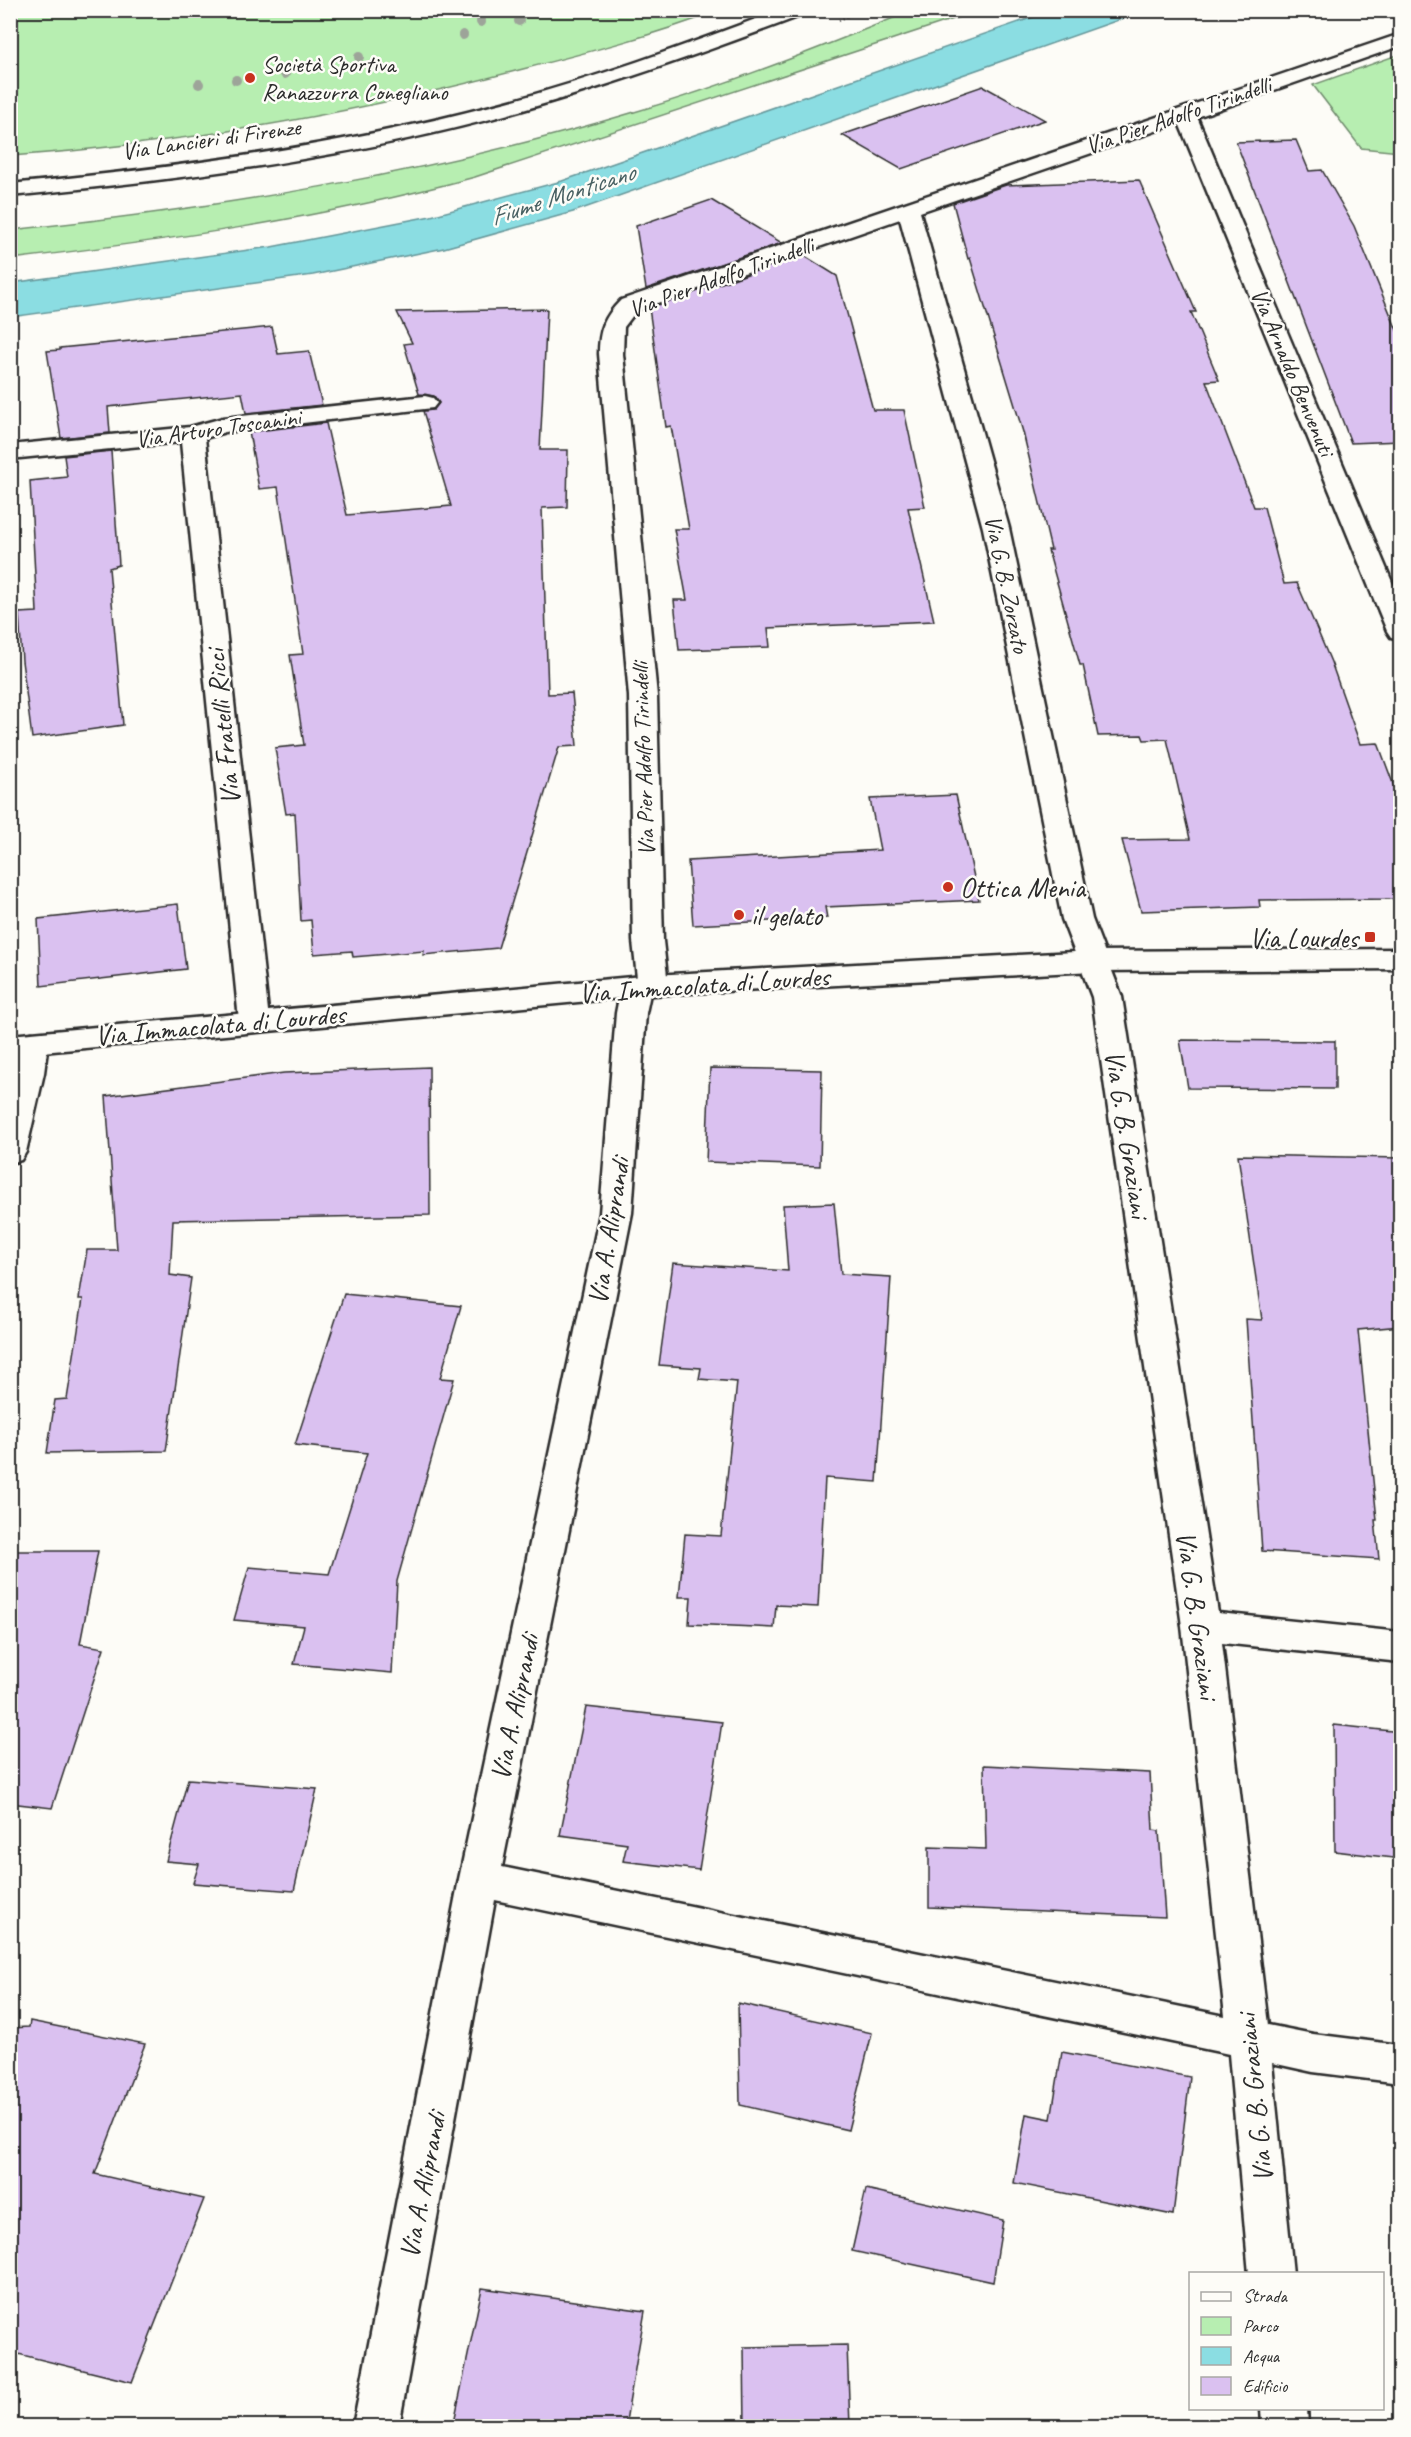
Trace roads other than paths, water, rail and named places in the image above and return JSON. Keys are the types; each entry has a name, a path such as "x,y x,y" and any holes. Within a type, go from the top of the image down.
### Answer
{"street":[{"name":"Via Lancieri di Firenze","path":"10,190 193,170 307,152 422,128 514,106 660,60 798,11"},
{"name":"Via Pier Adolfo Tirindelli","path":"645,986 648,941 643,696 611,354 610,334 614,319 628,305 1290,76 1401,40"},
{"name":"Via Arnaldo Benvenuti","path":"1185,113 1401,631"},
{"name":"Via G. B. Zorzato","path":"908,209 996,528 1077,919 1093,961"},
{"name":"Via Arturo Toscanini","path":"10,452 192,434 223,425 425,404"},
{"name":"Via Fratelli Ricci","path":"192,434 254,1020"},
{"name":"Via Immacolata di Lourdes","path":"21,1044 254,1020 645,986 1093,961 1401,958"},
{"name":"Via G. B. Graziani","path":"1093,961 1107,998 1201,1626 1250,2040 1271,2272"},
{"name":"Via A. Aliprandi","path":"376,2427 479,1879 616,1213 631,1013 645,986"},
{"path":"10,1152 28,1072 21,1044"},
{"path":"1201,1626 1401,1647"},
{"path":"479,1879 1313,2053 1401,2064"},
{"path":"1284,2410 1285,2427"}],"water":[{"name":"Fiume Monticano","path":"1051,11 1144,11 573,212 444,248 313,275 11,317 11,283 271,247 431,216 562,181"}],"place":[{"name":"Società Sportiva Ranazzurra Conegliano","path":"250,78"},
{"name":"Ottica Menia","path":"948,887"},
{"name":"il gelato","path":"739,915"},
{"name":"Via Lourdes","path":"1370,937"}]}
